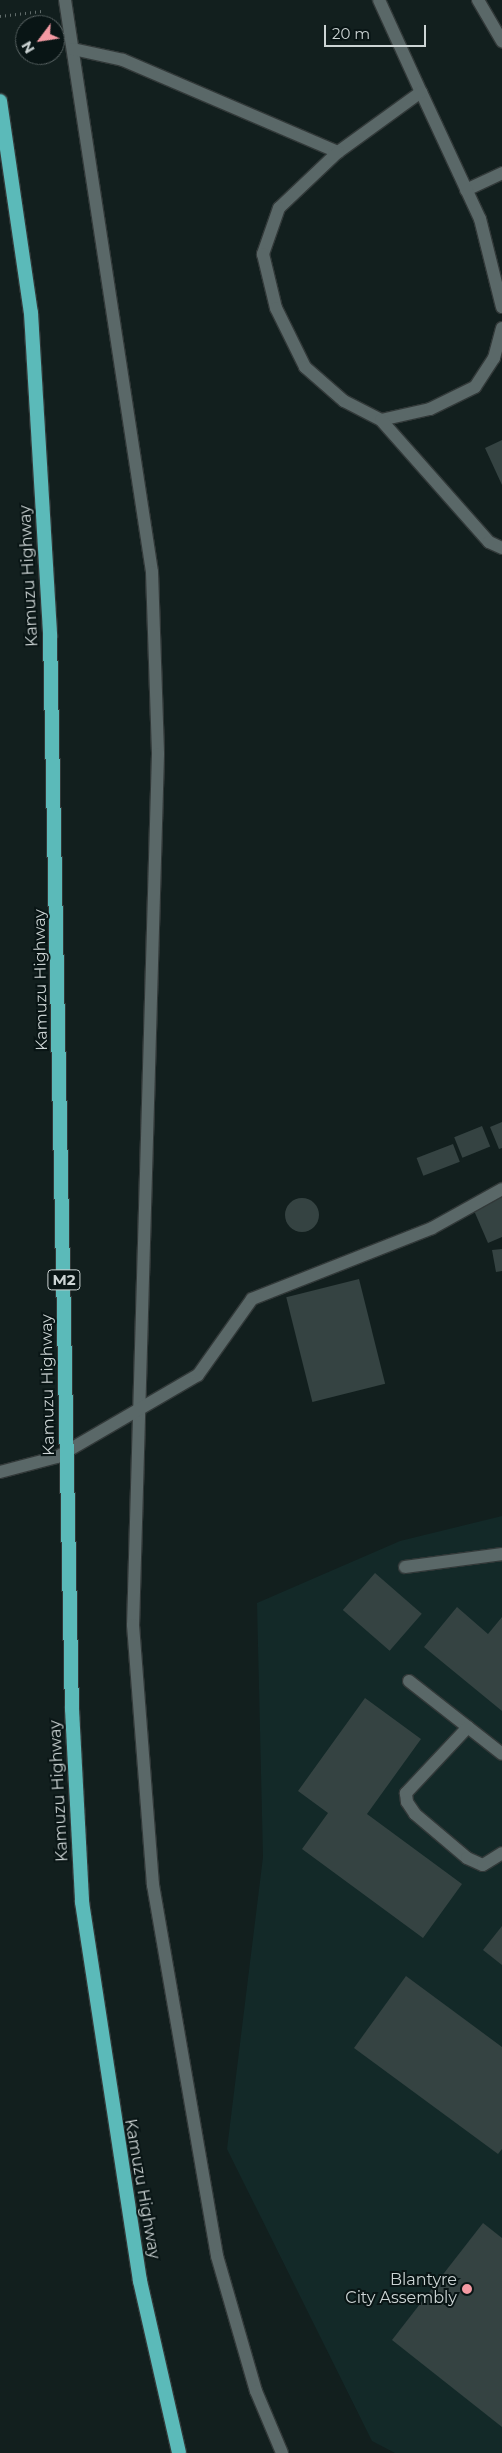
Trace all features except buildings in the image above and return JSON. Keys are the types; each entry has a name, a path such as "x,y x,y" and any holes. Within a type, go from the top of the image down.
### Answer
{"highway":[{"name":"Kamuzu Highway","path":"0,101 31,313 50,635 72,1709 82,1902 140,2282 179,2453"}],"street":[{"path":"65,0 152,572 158,754 136,1409 133,1625 153,1886 217,2256 256,2391 282,2453"},
{"path":"379,0 480,219 502,307"},
{"path":"478,0 502,41"},
{"path":"73,50 123,60 338,152"},
{"path":"422,92 338,152 279,208 263,254 276,308 305,367 344,401 381,420 489,542 502,548"},
{"path":"466,190 502,173"},
{"path":"381,420 430,408 476,387 494,358 502,328"},
{"path":"0,1472 67,1450 198,1375 252,1299 432,1228 502,1189"},
{"path":"405,1567 502,1554"},
{"path":"409,1682 502,1754"},
{"path":"468,1727 406,1793 407,1802 415,1814 467,1858 483,1864 502,1853"}],"path":[{"path":"0,16 53,9"}],"shaded area":[{"name":"Blantyre City Assembly","path":"502,1516 502,2453 395,2453 372,2441 227,2149 263,1857 257,1603 400,1541"}],"place":[{"name":"Blantyre City Assembly","path":"467,2289"}]}
